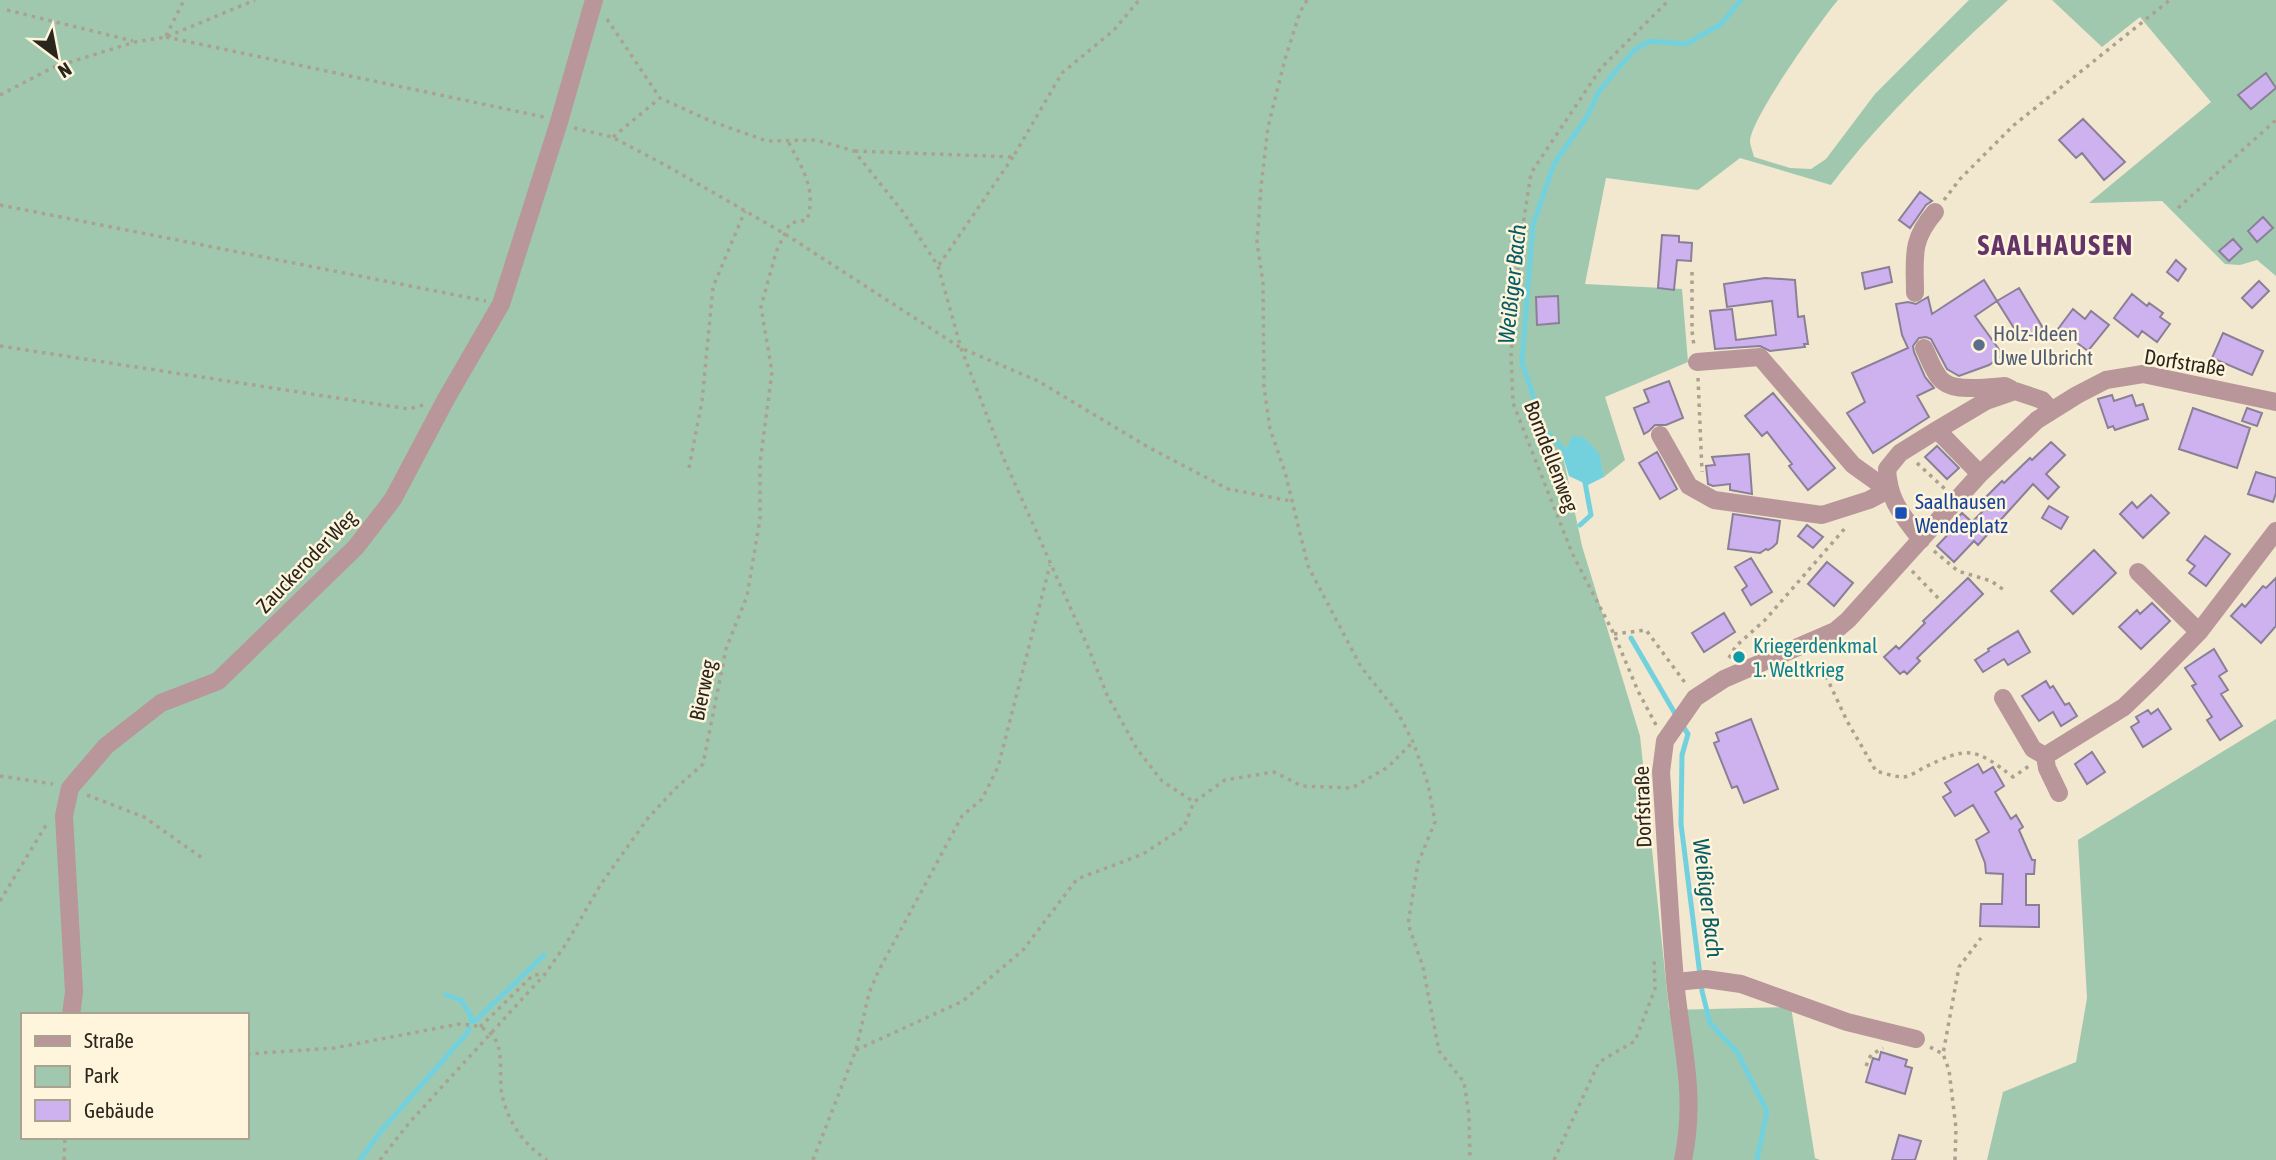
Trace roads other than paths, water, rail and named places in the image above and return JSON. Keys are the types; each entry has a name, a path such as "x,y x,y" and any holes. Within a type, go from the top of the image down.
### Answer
{"street":[{"name":"Zauckeroder Weg","path":"71,1013 74,992 64,816 70,788 106,747 160,703 218,681 356,547 393,499 501,304 598,5"},
{"path":"1915,293 1916,246 1921,228 1935,212"},
{"path":"1924,348 1942,382 1966,388 2006,386 2042,400 2051,410"},
{"path":"1697,362 1760,357 1853,465 1888,490 1921,540"},
{"name":"Dorfstraße","path":"1683,1160 1690,1106 1676,982 1661,772 1667,738 1690,704 1724,679 1835,632 1980,474 2037,420 2106,380 2143,374 2276,401"},
{"path":"1888,490 1887,469 1900,453 1986,401 2015,391"},
{"path":"1937,430 1980,474"},
{"path":"1660,435 1689,486 1714,500 1822,515 1869,500 1888,490"},
{"path":"2045,757 2124,707 2199,632 2276,531"},
{"path":"2138,572 2199,632"},
{"path":"2003,698 2033,749 2045,757 2047,768 2059,793"},
{"path":"1676,982 1701,980 1741,984 1847,1022 1916,1039"}],"water":[{"path":"1572,436 1583,437 1599,453 1604,477 1588,485 1569,476 1563,456"}],"waterway":[{"name":"Weißiger Bach","path":"1569,455 1544,429 1522,362 1533,225 1554,164 1588,115 1599,91 1634,50 1650,41 1686,44 1721,24 1741,0"},
{"name":"Weißiger Bach","path":"1580,525 1591,515 1584,477"},
{"name":"Weißiger Bach","path":"1631,638 1677,717"},
{"name":"Weißiger Bach","path":"1682,725 1688,734 1682,755 1681,824 1702,991 1710,1023 1737,1052 1767,1111 1757,1160"},
{"path":"446,995 461,1000 471,1016 471,1022 475,1021 544,955"},
{"path":"360,1160 380,1132 469,1028"}],"place":[{"name":"Holz-Ideen Uwe Ulbricht","path":"1979,345"},
{"name":"Saalhausen Wendeplatz","path":"1901,513"},
{"name":"Kriegerdenkmal 1. Weltkrieg","path":"1739,657"}],"district":[{"name":"SAALHAUSEN","path":"2056,245"}]}
